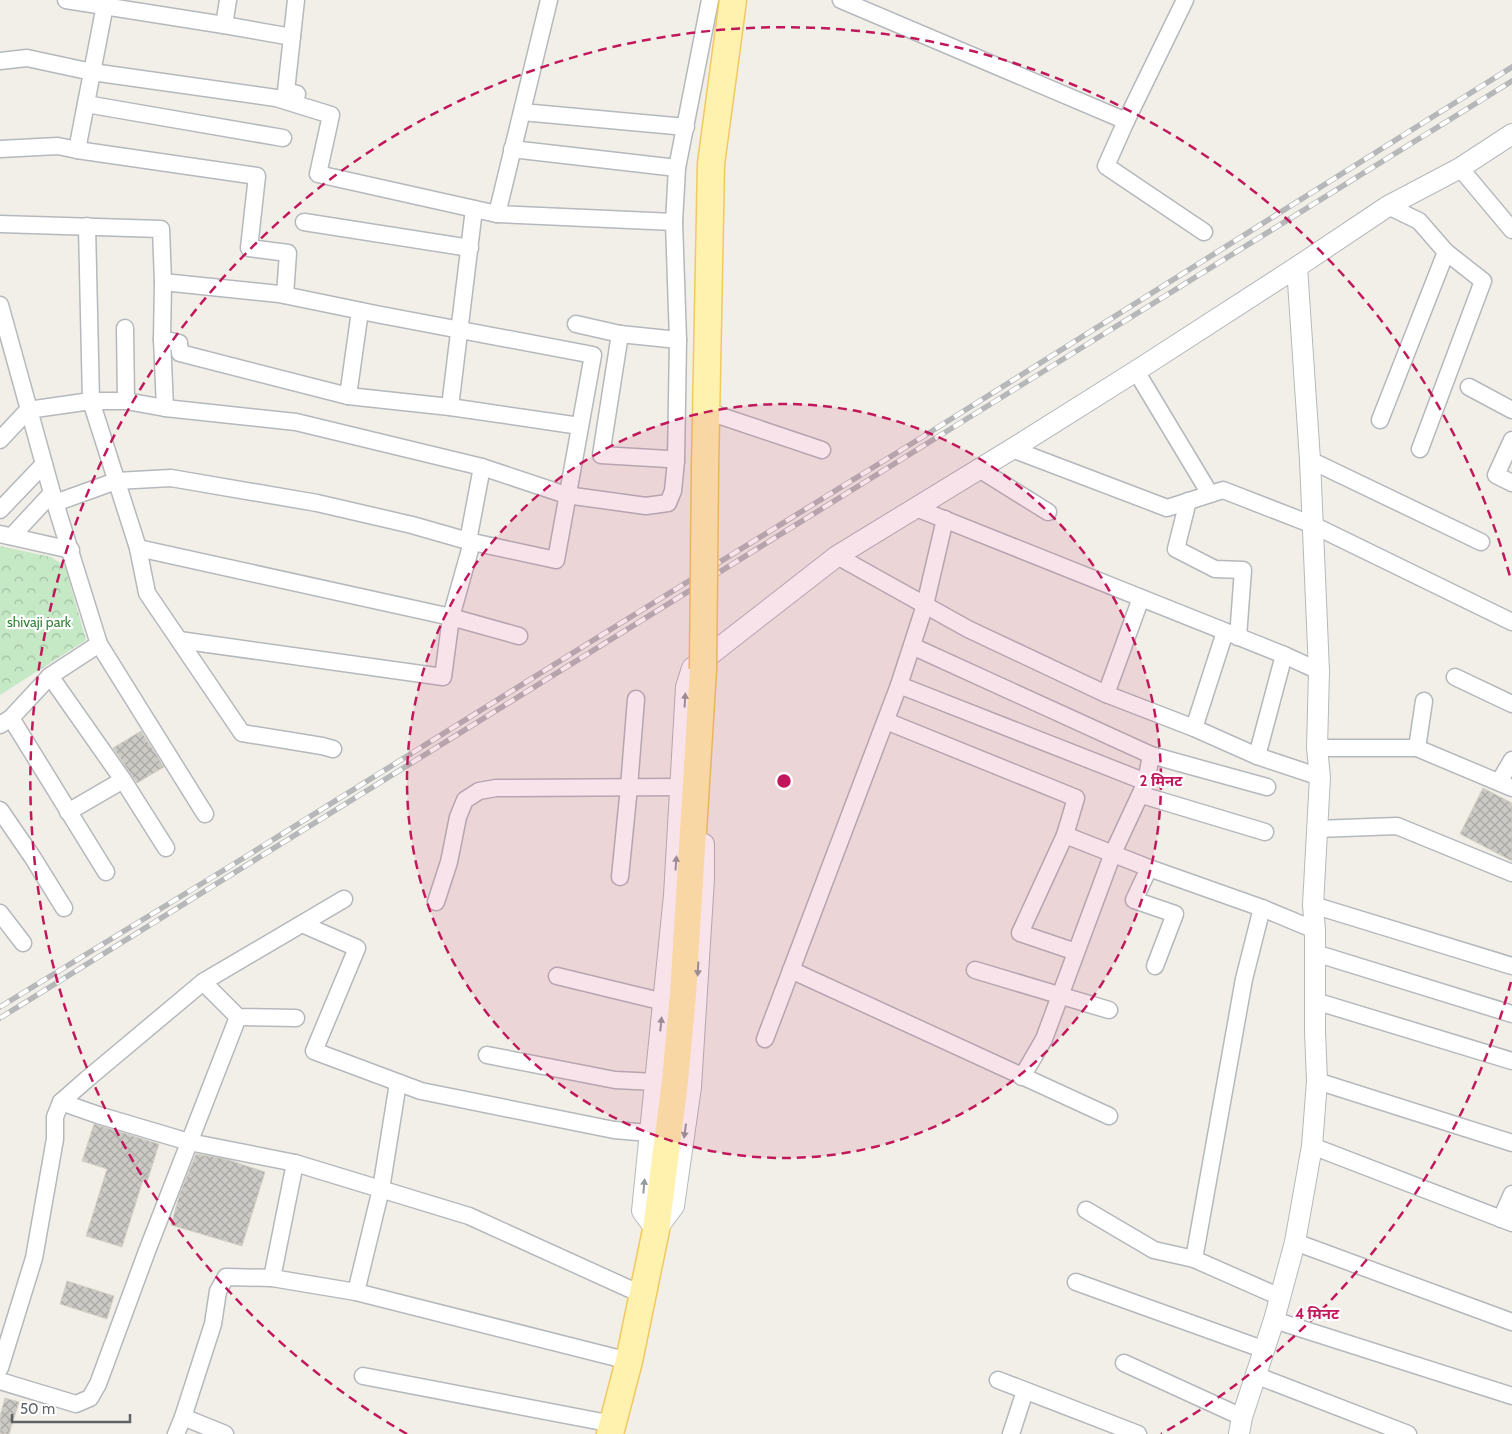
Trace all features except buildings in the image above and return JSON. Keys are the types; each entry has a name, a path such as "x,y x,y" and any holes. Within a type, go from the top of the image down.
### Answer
{"main road":[{"path":"612,1429 629,1361 656,1230 675,1081 683,994 704,664 705,468 711,164 734,0"}],"street":[{"path":"66,0 105,3 292,37"},
{"path":"224,25 228,0"},
{"path":"295,104 297,94 286,91 296,0"},
{"path":"497,214 549,0"},
{"path":"0,440 28,410 91,401 126,401 165,408 296,422 482,468 566,495 646,506 668,503 673,491 676,461 678,340 674,222 677,168 710,0"},
{"path":"841,0 1126,121"},
{"path":"1186,0 1126,121 1106,166 1204,232"},
{"path":"77,150 105,3"},
{"path":"0,61 27,58 92,72 276,98 331,115 318,174 497,214 674,222"},
{"path":"86,104 283,138"},
{"path":"522,112 686,127"},
{"path":"656,1230 642,1211 674,895 686,687 692,668 704,664 837,556 1136,371 1388,206 1460,168 1512,134"},
{"path":"0,149 58,146 257,176 249,248 288,253 285,295"},
{"path":"512,149 677,168"},
{"path":"1460,168 1512,230"},
{"path":"1388,206 1419,221 1446,252 1483,281 1420,449"},
{"path":"450,406 474,209"},
{"path":"304,222 470,248"},
{"path":"0,224 161,229 165,408"},
{"path":"87,226 91,401 138,548 147,593 242,733 332,749"},
{"path":"1380,420 1446,252"},
{"path":"1124,1363 1241,1425 1255,1374 1274,1320 1295,1242 1312,1146 1317,1081 1314,1032 1315,953 1312,905 1320,776 1317,748 1319,671 1310,460 1297,267"},
{"path":"6,535 53,498 116,481 171,478 317,504 412,525 468,541 556,560 566,495 593,355 285,295 163,282"},
{"path":"0,305 53,498 99,644 205,814"},
{"path":"348,396 360,311"},
{"path":"576,324 620,334 678,340"},
{"path":"125,328 126,401"},
{"path":"620,334 601,455 676,461"},
{"path":"162,339 179,342 180,353 348,396 450,406 580,426"},
{"path":"1136,371 1210,494"},
{"path":"1468,387 1512,410"},
{"path":"706,411 822,450"},
{"path":"1512,440 1496,475 1512,483"},
{"path":"1012,449 1167,508 1223,490 1313,525 1512,622"},
{"path":"1310,460 1481,542"},
{"path":"0,510 44,464"},
{"path":"179,640 443,678 451,617 471,546 468,541 482,468"},
{"path":"979,469 1048,512"},
{"path":"1188,501 1176,549 1215,569 1243,570 1231,634 1194,728"},
{"path":"916,508 1284,655 1319,671"},
{"path":"765,1039 900,685 925,605 945,520"},
{"path":"6,535 70,550"},
{"path":"138,548 451,617 519,636"},
{"path":"837,556 968,629 1106,694 1194,728 1257,756 1320,776"},
{"path":"1106,694 1141,598"},
{"path":"99,644 50,676 5,722 68,812 106,872"},
{"path":"912,646 1151,755 1267,787"},
{"path":"1257,756 1284,655"},
{"path":"50,676 123,780 166,848"},
{"path":"1454,677 1512,704"},
{"path":"900,685 1144,788 1265,832"},
{"path":"620,877 636,699"},
{"path":"1417,748 1424,701"},
{"path":"886,720 1076,798 1065,835 1020,933 1076,952"},
{"path":"1317,748 1417,748 1506,785 1512,760"},
{"path":"1022,1077 1044,1039 1113,853 1144,788 1151,755"},
{"path":"68,812 123,780"},
{"path":"436,902 449,862 458,817 465,800 479,791 496,788 681,788"},
{"path":"0,810 64,908"},
{"path":"1318,830 1397,826 1512,873"},
{"path":"1065,835 1262,908 1314,930"},
{"path":"1150,868 1134,900 1174,914 1155,966"},
{"path":"0,1368 34,1258 55,1139 55,1118 61,1102 203,982 344,899"},
{"path":"1312,905 1512,966"},
{"path":"1194,1259 1244,979 1262,908"},
{"path":"0,913 23,943"},
{"path":"302,924 357,948 314,1052 420,1091 614,1130 649,1133"},
{"path":"1315,953 1512,1014"},
{"path":"791,970 1109,1116"},
{"path":"975,970 1109,1010"},
{"path":"557,976 664,1002"},
{"path":"203,982 238,1017 296,1018"},
{"path":"1315,1002 1512,1061"},
{"path":"0,1381 76,1404 90,1398 98,1384 147,1251 238,1017"},
{"path":"487,1055 615,1080 656,1082"},
{"path":"1317,1081 1512,1143"},
{"path":"356,1292 381,1189 398,1083"},
{"path":"61,1102 189,1142 295,1163 470,1216 643,1295"},
{"path":"1312,1146 1507,1221 1512,1194"},
{"path":"272,1278 295,1163"},
{"path":"1086,1210 1154,1250 1194,1259 1280,1297"},
{"path":"1295,1242 1512,1322"},
{"path":"176,1434 212,1324 218,1290 226,1277 272,1278 356,1292 629,1361"},
{"path":"1076,1282 1265,1350"},
{"path":"1274,1320 1512,1396"},
{"path":"1255,1374 1408,1434"},
{"path":"362,1376 612,1429"},
{"path":"998,1380 1138,1434"},
{"path":"1011,1434 1025,1391"},
{"path":"183,1417 225,1434"}],"green space":[{"name":"shivaji park","path":"0,546 51,557 65,566 86,640 0,695"}],"railway":[{"path":"0,1007 924,436 1512,67"},
{"path":"0,1018 1512,81"}]}
